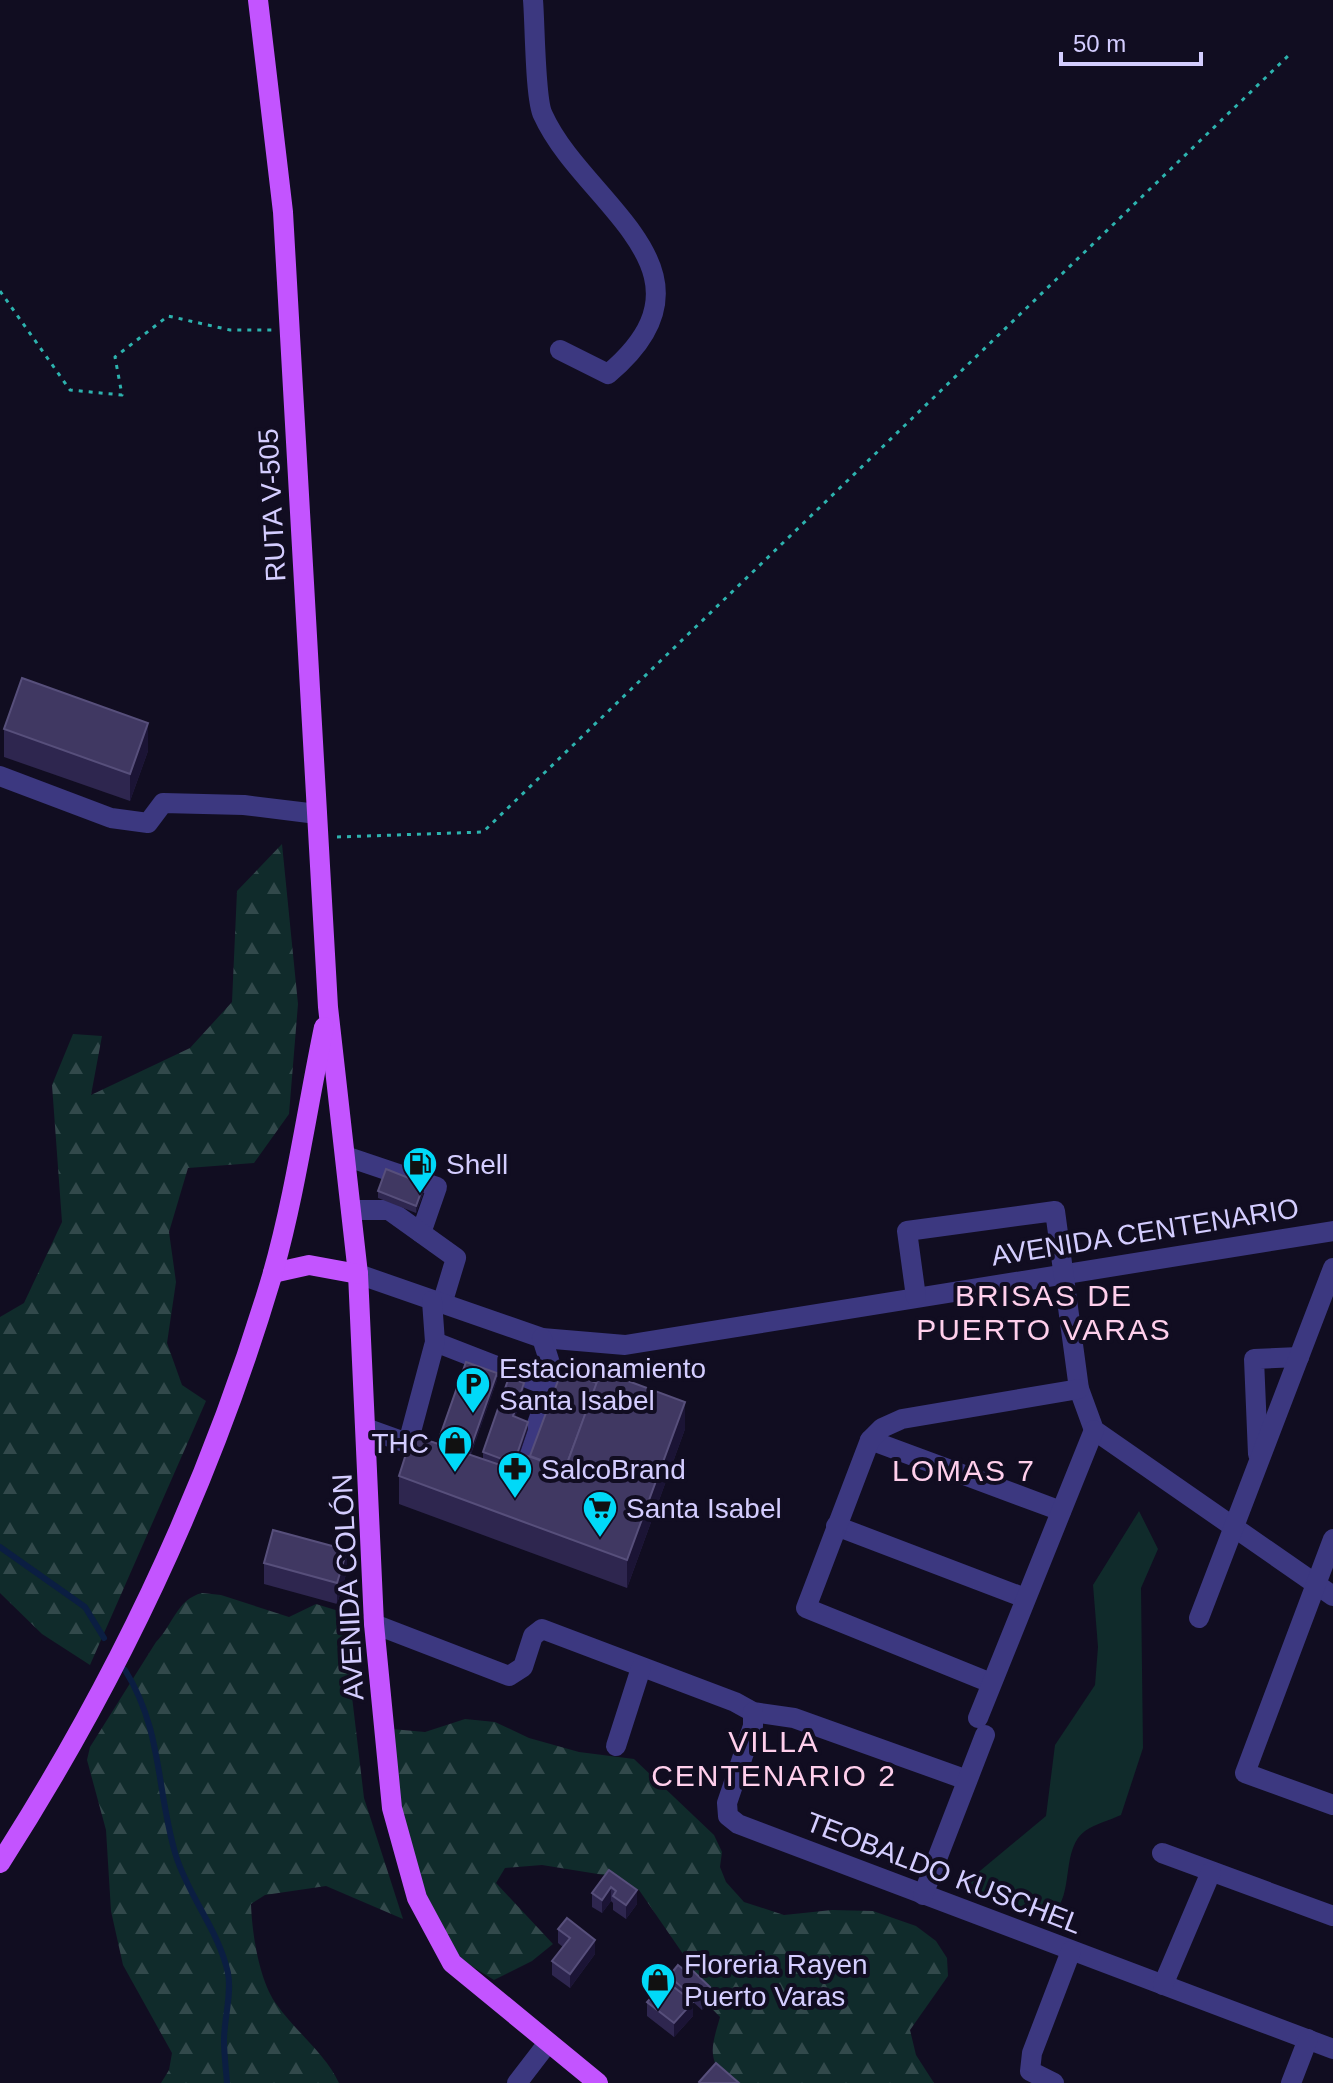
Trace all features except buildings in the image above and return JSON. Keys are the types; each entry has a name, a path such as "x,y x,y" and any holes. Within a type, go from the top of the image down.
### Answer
{"main road":[{"name":"RUTA V-505","path":"258,0 283,212 328,1007"},
{"name":"AVENIDA COLÓN","path":"328,1007 358,1274 368,1429 374,1624 392,1808 417,1898 452,1963 598,2083"},
{"path":"0,1863 90,1713 161,1571 222,1424 273,1273 328,1007"},
{"path":"273,1273 309,1265 358,1274"}],"street":[{"path":"533,0 541,113 641,243 656,291 653,317 642,337 628,357 608,374 560,350"},
{"path":"0,776 111,818 148,823 163,803 244,805 317,814"},
{"path":"345,1156 437,1187 421,1233"},
{"path":"351,1210 389,1210 456,1258 437,1303 435,1342 408,1443"},
{"path":"916,1297 907,1231 1055,1211 1079,1389 1094,1430 1325,1590"},
{"name":"AVENIDA CENTENARIO","path":"358,1274 542,1338 597,1345 652,1343 916,1297 1333,1231"},
{"path":"1199,1618 1333,1268"},
{"path":"495,1474 507,1478 520,1472 554,1376 542,1338"},
{"path":"435,1342 550,1387"},
{"path":"1258,1466 1254,1359 1299,1357"},
{"path":"991,1683 806,1608 870,1440 882,1428 902,1419 1079,1389"},
{"path":"368,1429 459,1461"},
{"path":"923,1895 967,1780 991,1683 1094,1430"},
{"path":"870,1440 1061,1511"},
{"path":"836,1526 1025,1598"},
{"path":"1333,1539 1325,1590 1245,1773 1333,1805"},
{"path":"374,1624 509,1676 523,1667 533,1636 542,1629 735,1702 753,1712 794,1718 967,1780"},
{"path":"616,1746 641,1668"},
{"name":"TEOBALDO KUSCHEL","path":"753,1712 753,1726 727,1803 728,1816 748,1828 1333,2049"},
{"path":"1162,1853 1333,1916"},
{"path":"1163,1985 1211,1872"},
{"path":"1054,2083 1030,2071 1032,2053 1071,1951"},
{"path":"1291,2083 1308,2039"},
{"path":"517,2083 547,2044"}],"path":[{"path":"318,837 483,832 1288,56"},
{"path":"0,291 70,390 122,395 115,357 168,316 230,330 290,329"}],"green space":[{"path":"282,844 298,1004 289,1114 254,1163 188,1168 169,1232 176,1282 167,1343 182,1385 206,1401 90,1665 42,1634 0,1593 0,1317 24,1303 62,1222 52,1085 73,1034 102,1036 91,1095 190,1048 232,1002 237,891"},
{"path":"1139,1511 1158,1549 1141,1588 1143,1748 1121,1815 1085,1831 1073,1847 1065,1890 1057,1909 1027,1912 963,1885 1046,1816 1055,1745 1095,1685 1098,1647 1093,1585"},
{"path":"202,1593 221,1595 289,1617 316,1604 342,1612 364,1798 403,1919 326,1886 265,1895 251,1904 265,1983 285,2015 326,2062 339,2083 161,2083 169,2070 172,2053 123,1965 111,1911 106,1830 87,1760 90,1747 156,1642 181,1607"},
{"path":"465,1719 495,1722 529,1738 579,1752 634,1759 714,1835 722,1852 720,1867 726,1882 744,1902 784,1915 832,1910 873,1911 916,1926 936,1941 947,1958 948,1976 910,2030 916,2055 934,2083 728,2083 716,2066 713,2052 720,2017 694,1990 692,1967 639,1890 604,1875 542,1865 505,1868 496,1883 553,1944 532,1961 494,1980 433,1942 390,1791 392,1729 425,1732"}],"waterway":[{"path":"0,1547 85,1607 104,1638"},
{"path":"125,1670 153,1738 176,1856 218,1943 228,1973 224,2040 227,2083"}],"place":[{"name":"Shell","path":"420,1195"},
{"name":"Estacionamiento Santa Isabel","path":"473,1415"},
{"name":"THC","path":"455,1474"},
{"name":"SalcoBrand","path":"515,1500"},
{"name":"Santa Isabel","path":"600,1539"},
{"name":"Floreria Rayen Puerto Varas","path":"658,2011"}],"district":[{"name":"BRISAS DE PUERTO VARAS","path":"1044,1312"},
{"name":"LOMAS 7","path":"964,1470"},
{"name":"VILLA CENTENARIO 2","path":"774,1758"}]}
